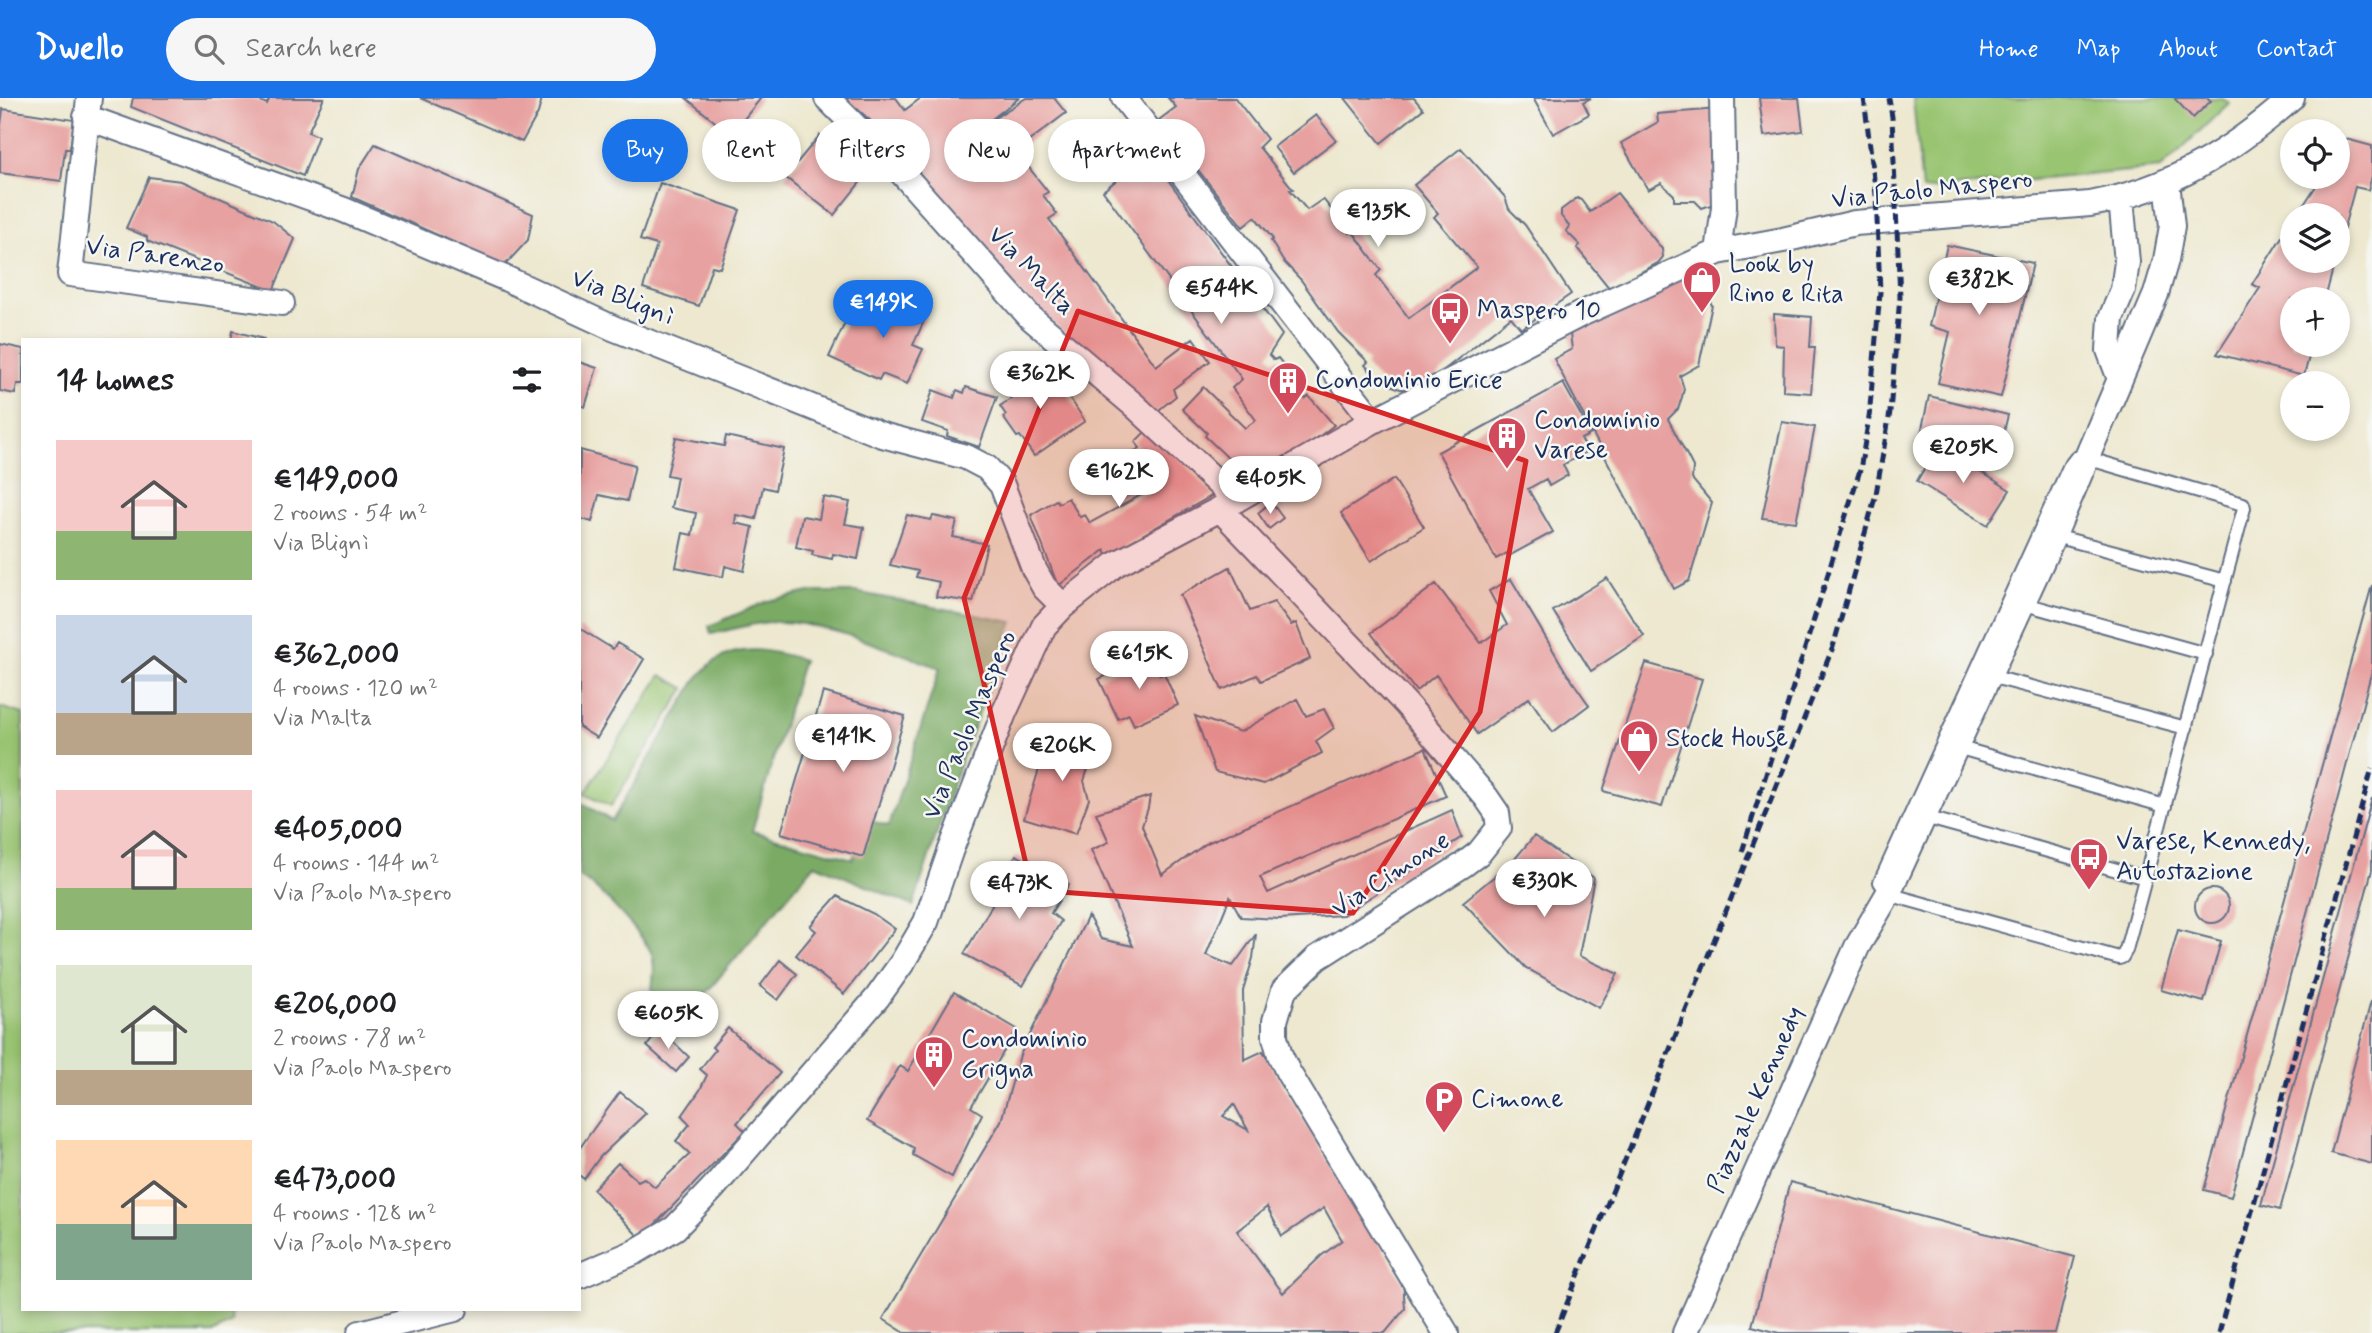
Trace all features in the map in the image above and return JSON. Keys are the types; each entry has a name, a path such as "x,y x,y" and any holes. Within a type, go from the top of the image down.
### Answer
{"street":[{"name":"Via Malta","path":"827,98 902,173 1030,317 1135,407 1228,505"},
{"path":"1124,98 1373,421"},
{"path":"1718,252 1724,207 1721,98"},
{"name":"Via Paolo Maspero","path":"581,1275 635,1252 675,1228 713,1188 877,998 926,922 1004,713 1044,626 1063,606 1116,564 1228,505 1373,421 1581,314 1718,252 1855,223 2090,204 2121,199 2167,182 2208,161 2255,130 2292,98"},
{"name":"Via Parenzo","path":"88,107 70,274 282,303"},
{"name":"Via Blignì","path":"88,107 344,210 613,328 882,435 966,457 987,468 1002,485 1034,569 1044,587 1063,606"},
{"name":"Piazzale Kennedy","path":"1685,1333 1857,947 1888,894 1917,815 1949,745 2048,534 2088,459 2156,294 2166,260 2172,226 2167,182"},
{"path":"2120,379 2109,350 2111,318 2123,289 2127,262 2121,199"},
{"name":"Via Cimone","path":"1228,505 1406,704 1497,813 1499,828 1479,853 1317,958 1284,990 1275,1021 1275,1037 1287,1072 1446,1333"},
{"path":"360,1333 447,1311"}],"lane":[{"path":"1888,894 2123,957 2244,513 2243,504 2088,459"},
{"path":"2048,534 2225,581"},
{"path":"2016,601 2206,654"},
{"path":"1982,674 2186,728"},
{"path":"1949,745 2165,806"},
{"path":"1917,815 2146,878"}],"highlighted area":[{"path":"1078,311 1526,461 1480,712 1353,913 1032,890 964,598"}],"green space":[{"path":"1913,98 2223,98 2229,103 2161,168 1922,190"},
{"path":"809,592 855,592 1013,622 956,774 913,906 815,864 685,1018 652,990 653,957 639,934 607,899 581,878 581,802 612,821 698,677 713,662 725,655 747,650 781,654 803,660 752,831 853,859 867,820 889,826 940,668 856,638 789,622 769,622 711,634 709,626 768,601"},
{"path":"661,675 685,688 611,806 585,793"},
{"path":"0,707 21,713 21,1311 229,1311 232,1323 212,1333 0,1333"}],"building":[{"path":"133,98 253,98 267,104 270,98 324,98 308,132 318,136 303,176 131,107"},
{"path":"420,98 542,98 538,113 522,142"},
{"path":"686,98 761,98 744,119 712,119"},
{"path":"845,98 896,98 905,110 921,98 1019,98 992,119 944,119 944,182 1034,182 1034,174 1048,192 1043,195 1057,214 1049,219 1156,366 1193,338 1210,361 1173,389 1176,396 1154,414 991,267 926,182 930,182 930,119 869,119"},
{"path":"1026,98 1054,98 1066,113 1058,119 1048,119 1048,127 1034,137 1034,119 993,119"},
{"path":"1168,98 1235,98 1267,139 1259,147 1293,189 1290,190 1307,210 1323,199 1350,233 1353,232 1381,270 1376,275 1409,318 1477,267 1434,217 1438,213 1414,185 1461,148 1505,197 1509,209 1525,225 1571,294 1521,329 1511,317 1420,389 1400,389 1378,380 1365,365 1368,362 1338,332 1301,280 1283,261 1271,241 1273,239 1255,217 1243,227 1205,179 1205,119 1160,119 1176,107"},
{"path":"1345,98 1414,98 1423,109 1381,143"},
{"path":"1533,98 1591,98 1583,102 1589,114 1553,134"},
{"path":"1759,98 1799,98 1803,131 1764,136"},
{"path":"2174,98 2208,98 2211,101 2193,118"},
{"path":"3,109 74,120 70,149 65,149 61,181 0,173"},
{"path":"1718,109 1719,202 1702,208 1695,201 1674,201 1674,195 1661,183 1648,190 1621,143 1658,122 1657,114"},
{"path":"1316,115 1336,140 1294,172 1274,147"},
{"path":"2350,140 2372,146 2372,176 2368,190 2355,187 2350,205 2350,203 2305,203 2314,189 2350,189"},
{"path":"815,141 815,182 860,182 834,215 791,182 801,182 801,158"},
{"path":"375,144 533,214 528,240 505,265 352,197 359,169"},
{"path":"149,177 181,181 273,221 295,239 273,291 147,241 147,237 126,228"},
{"path":"1114,182 1170,182 1282,335 1269,355 1274,360 1278,358 1299,384 1295,387 1305,399 1309,396 1334,425 1289,460 1285,456 1250,479 1205,436 1207,433 1182,409 1203,387 1245,428 1256,420 1232,388 1242,379 1103,191"},
{"path":"660,183 740,210 720,268 712,266 699,306 643,288 657,245 640,240"},
{"path":"1617,193 1662,249 1663,257 1658,263 1610,289 1577,248 1580,245 1566,231 1569,226 1561,216 1561,210 1577,198 1590,212"},
{"path":"2280,240 2280,273 2332,273 2328,287 2280,287 2280,357 2309,357 2305,371 2284,371 2217,354 2260,288 2252,284"},
{"path":"1947,245 2033,263 2001,397 1938,383 1950,332 1929,326"},
{"path":"1691,272 1712,305 1699,365 1680,376 1684,389 1682,397 1678,409 1668,419 1693,467 1692,479 1712,503 1689,581 1674,589 1554,359 1572,349 1570,334"},
{"path":"896,292 930,308 913,345 923,349 907,384 882,374 879,380 829,357 850,312 872,321 881,304 889,308"},
{"path":"1774,314 1812,317 1810,347 1815,347 1811,393 1783,391 1784,346 1775,345"},
{"path":"233,331 260,338 231,338"},
{"path":"0,344 21,349 21,384 17,384 15,394 0,391"},
{"path":"581,363 597,368 585,407 581,406"},
{"path":"1034,369 1042,381 1053,373 1085,421 1034,456 1003,417 1006,415 1000,406 1011,399 1005,389"},
{"name":"Condominio Varese","path":"1563,383 1591,434 1581,439 1588,451 1563,465 1568,475 1549,486 1546,479 1528,489 1553,532 1509,556 1507,553 1496,559 1438,452"},
{"path":"966,387 997,397 979,447 947,436 948,431 922,422 933,390 954,398 957,390 964,393"},
{"path":"1929,396 2008,415 1999,452 1921,433"},
{"path":"1782,422 1815,427 1796,522 1762,518"},
{"path":"1146,431 1174,453 1213,495 1107,555 1105,550 1058,586 1031,515 1056,500 1059,503 1068,498 1080,517 1085,515 1090,523 1165,482 1159,472 1119,496 1105,469 1140,448 1135,442"},
{"path":"726,436 784,449 775,490 763,487 756,519 736,515 735,523 753,527 744,571 725,566 723,577 676,567 683,533 692,535 696,513 671,508 677,477 667,475 676,437 724,446"},
{"path":"1938,445 2010,490 1988,525 1917,481"},
{"path":"581,450 635,465 627,501 599,495 592,522 581,519"},
{"path":"1394,479 1424,527 1371,561 1341,513"},
{"path":"823,497 850,502 845,524 864,527 858,559 833,554 832,559 812,555 813,551 796,547 802,516 819,519"},
{"path":"1271,502 1283,518 1269,529 1258,513"},
{"path":"907,515 931,520 933,516 957,521 953,537 987,544 973,602 936,597 939,582 916,577 918,571 890,565"},
{"path":"1230,567 1250,611 1274,602 1291,625 1296,623 1310,659 1261,681 1257,675 1222,690 1180,595"},
{"path":"1607,578 1644,636 1591,671 1553,611"},
{"path":"1511,579 1566,672 1589,705 1553,732 1529,698 1477,734 1436,675 1416,691 1371,633 1436,584 1481,643 1507,625 1489,591"},
{"path":"2372,585 2372,670 2231,1197 2204,1190"},
{"path":"581,629 613,649 617,643 644,659 597,738 581,728"},
{"path":"1151,657 1160,675 1164,673 1178,705 1134,725 1129,714 1118,719 1099,679"},
{"path":"1646,663 1702,679 1662,807 1603,791"},
{"path":"823,692 905,716 863,857 781,833"},
{"path":"1297,699 1306,716 1324,709 1334,728 1316,741 1322,753 1264,784 1215,772 1195,716 1240,732"},
{"path":"1051,730 1096,744 1084,781 1089,799 1076,834 1024,818"},
{"path":"1425,748 1446,796 1260,877 1268,893 1452,810 1462,837 1343,915 1280,919 1241,917 1230,897 1206,955 1233,966 1256,934 1253,958 1243,991 1244,1060 1263,1051 1403,1281 1405,1309 1385,1333 905,1333 883,1319 1001,1121 1020,1055 1088,916 1101,939 1133,946 1091,850 1109,842 1096,813 1150,796 1142,826 1162,875 1207,843","holes":["1234,1104 1248,1130 1223,1116","1267,1207 1282,1236 1324,1208 1342,1240 1321,1256 1283,1293 1237,1231"]},
{"path":"2372,798 2372,870 2280,1210 2261,1205"},
{"path":"1534,836 1594,878 1579,956 1618,974 1599,1008 1526,968 1463,902 1514,860"},
{"path":"1016,855 1069,884 1051,913 1061,921 1023,986 964,954 999,893 995,890"},
{"path":"2212,889 2224,894 2229,906 2224,918 2212,923 2200,918 2195,906 2200,894"},
{"path":"837,896 874,914 895,929 844,994 796,955 816,931 810,926"},
{"path":"2178,930 2221,941 2204,1002 2161,990"},
{"path":"780,960 797,974 778,1000 760,986"},
{"name":"Condominio Grigna","path":"954,992 1017,1029 971,1107 982,1114 952,1177 913,1155 914,1148 867,1121 900,1066 908,1071"},
{"path":"2372,1001 2372,1164 2331,1153"},
{"path":"728,1028 780,1073 737,1123 745,1131 641,1239 593,1189 618,1163 638,1181 644,1178 655,1187 690,1154 676,1141 690,1124 682,1116 707,1075 700,1069 715,1050 712,1047"},
{"path":"660,1029 689,1057 676,1072 647,1046"},
{"path":"620,1092 646,1113 600,1157 584,1179 581,1177 581,1146"},
{"path":"1790,1182 2075,1257 2055,1333 1779,1333 1752,1326"}],"railway":[{"path":"1742,852 1860,470 1869,418 1880,292 1876,195 1864,98"},
{"path":"1555,1333 1833,647 1876,494 1890,412 1900,297 1889,98"},
{"path":"2219,1333 2372,768"}],"place":[{"name":"Look by Rino e Rita","path":"1702,314"},
{"name":"Maspero 10","path":"1450,345"},
{"name":"Condominio Erice","path":"1288,415"},
{"name":"Condominio Varese","path":"1507,470"},
{"name":"Stock House","path":"1639,773"},
{"name":"Varese, Kennedy, Autostazione","path":"2089,891"},
{"name":"Condominio Grigna","path":"934,1089"},
{"name":"Cimone","path":"1444,1134"}]}
